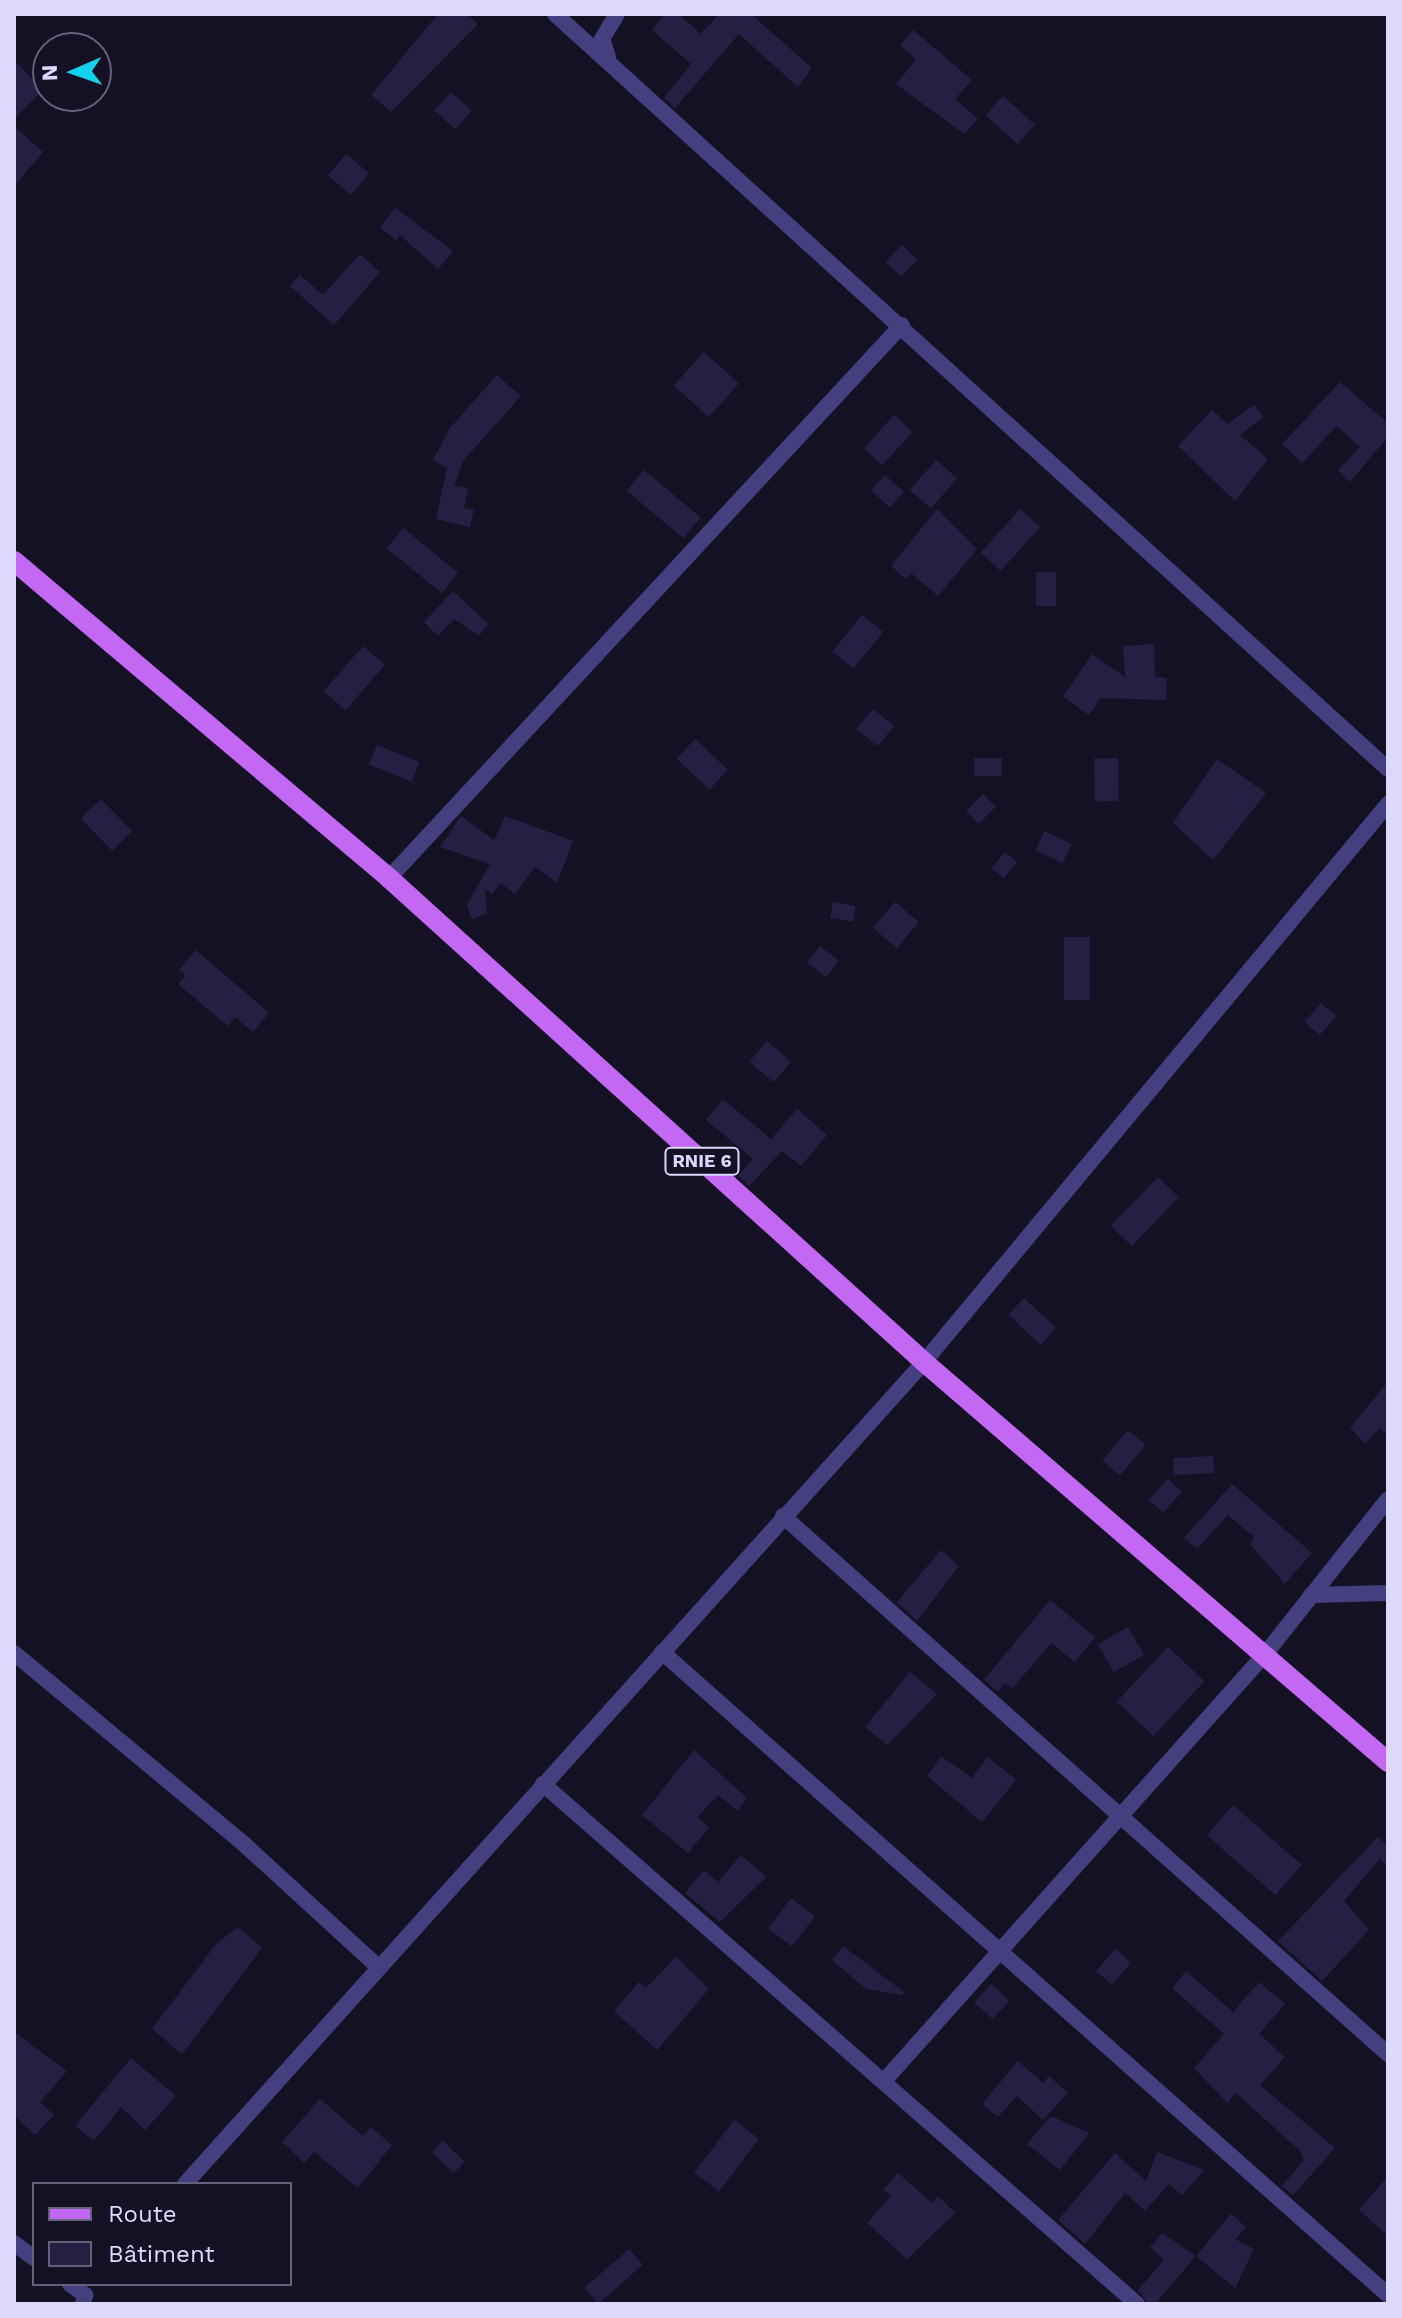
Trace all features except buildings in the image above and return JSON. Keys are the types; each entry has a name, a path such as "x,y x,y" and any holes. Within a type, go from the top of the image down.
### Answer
{"main road":[{"name":"RNIE 6","path":"14,561 389,878 924,1362 1266,1653 1388,1762"}],"street":[{"path":"555,14 609,58 1388,769"},
{"path":"609,58 602,39 617,14"},
{"path":"389,878 902,325"},
{"path":"187,2182 924,1362 1388,804"},
{"path":"884,2081 1266,1653 1388,1499"},
{"path":"783,1516 1388,2054"},
{"path":"1311,1595 1388,1593"},
{"path":"662,1652 1388,2295"},
{"path":"14,1653 245,1845 379,1968"},
{"path":"543,1784 1137,2304"},
{"path":"14,2243 32,2256"}]}
